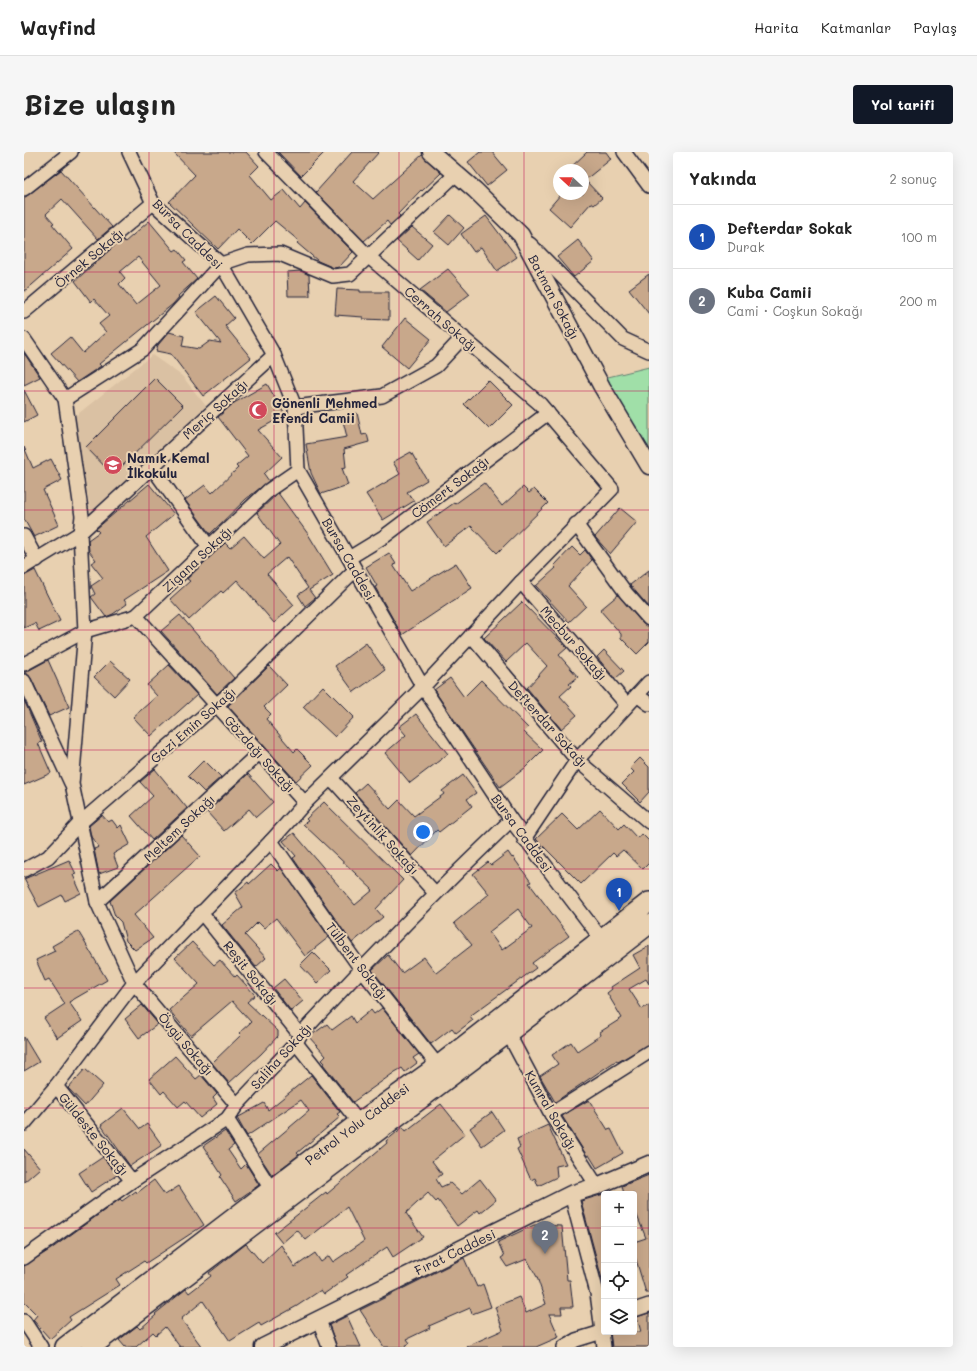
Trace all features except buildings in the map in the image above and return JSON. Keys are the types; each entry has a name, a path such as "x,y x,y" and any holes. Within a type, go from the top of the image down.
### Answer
{"main road":[{"name":"Petrol Yolu Caddesi","path":"443,1072 508,1033 607,946 649,902"},
{"name":"Petrol Yolu Caddesi","path":"91,1347 365,1130 607,946 649,924"},
{"name":"Petrol Yolu Caddesi","path":"65,1347 271,1189 365,1130"}],"street":[{"path":"24,189 71,152"},
{"name":"Bursa Caddesi","path":"129,152 154,203 221,264 274,355 295,407 298,470 423,687 524,839 607,946"},
{"name":"Cerrah Sokağı","path":"266,152 369,257 540,404 612,489 576,524"},
{"path":"624,152 649,186"},
{"name":"Batman Sokağı","path":"437,155 521,235 602,387 649,466"},
{"path":"65,399 143,350 221,264 248,255 280,254 333,276 350,274 456,174"},
{"name":"Örnek Sokağı","path":"24,312 154,203"},
{"path":"521,235 623,339 649,351"},
{"path":"295,407 382,396 436,366 463,337"},
{"path":"24,339 65,399 82,516 80,533 85,631 72,784"},
{"name":"Meriç Sokağı","path":"24,567 80,533 274,355"},
{"name":"Cömert Sokağı","path":"352,564 385,536 548,413"},
{"path":"152,467 209,547"},
{"name":"Zigana Sokağı","path":"24,664 85,631 136,616 269,490 298,470"},
{"path":"24,1124 56,1086 134,983 305,803 423,687 576,524 626,592 649,619"},
{"path":"24,536 37,560"},
{"name":"Gazi Emin Sokağı","path":"24,870 48,857 79,824 216,705 352,564"},
{"name":"Mecbur Sokağı","path":"521,582 627,705"},
{"name":"Gözdağı Sokağı","path":"136,616 305,803"},
{"name":"Defterdar Sokağı","path":"471,635 578,760 649,822"},
{"path":"24,681 72,784"},
{"path":"524,839 578,760 607,730 627,705 649,682"},
{"path":"637,695 649,704"},
{"name":"Meltem Sokağı","path":"97,902 259,753"},
{"name":"Zeytinlik Sokağı","path":"331,778 435,893"},
{"name":"Övgü Sokağı","path":"72,784 79,824 97,902 134,983 237,1105"},
{"name":"Saliha Sokağı","path":"24,1258 132,1181 227,1119 237,1105 361,969 435,893 511,820"},
{"name":"Tülbent Sokağı","path":"270,841 361,969 443,1072"},
{"name":"Reşit Sokağı","path":"201,912 365,1130"},
{"name":"Kumral Sokağı","path":"508,1033 551,1114 597,1186"},
{"path":"551,1114 649,1052"},
{"name":"Güldeste Sokağı","path":"56,1086 132,1181"},
{"path":"227,1119 271,1189"},
{"name":"Fırat Caddesi","path":"263,1347 571,1194 597,1186 649,1164"},
{"path":"571,1194 597,1293 601,1318"},
{"path":"637,1309 649,1305"},
{"path":"319,1320 329,1347"},
{"path":"24,1321 41,1347"},
{"path":"564,1347 601,1325"},
{"path":"603,1335 604,1347"}],"shaded area":[{"name":"Namık Kemal İlkokulu","path":"152,355 182,376 206,406 91,513 74,417"}],"green space":[{"path":"649,367 649,452 604,378"}],"place":[{"name":"Gönenli Mehmed Efendi Camii","path":"258,410"},
{"name":"Namık Kemal İlkokulu","path":"113,465"},
{"name":"Defterdar Sokak","path":"619,911"},
{"name":"Kuba Camii","path":"545,1254"}]}
